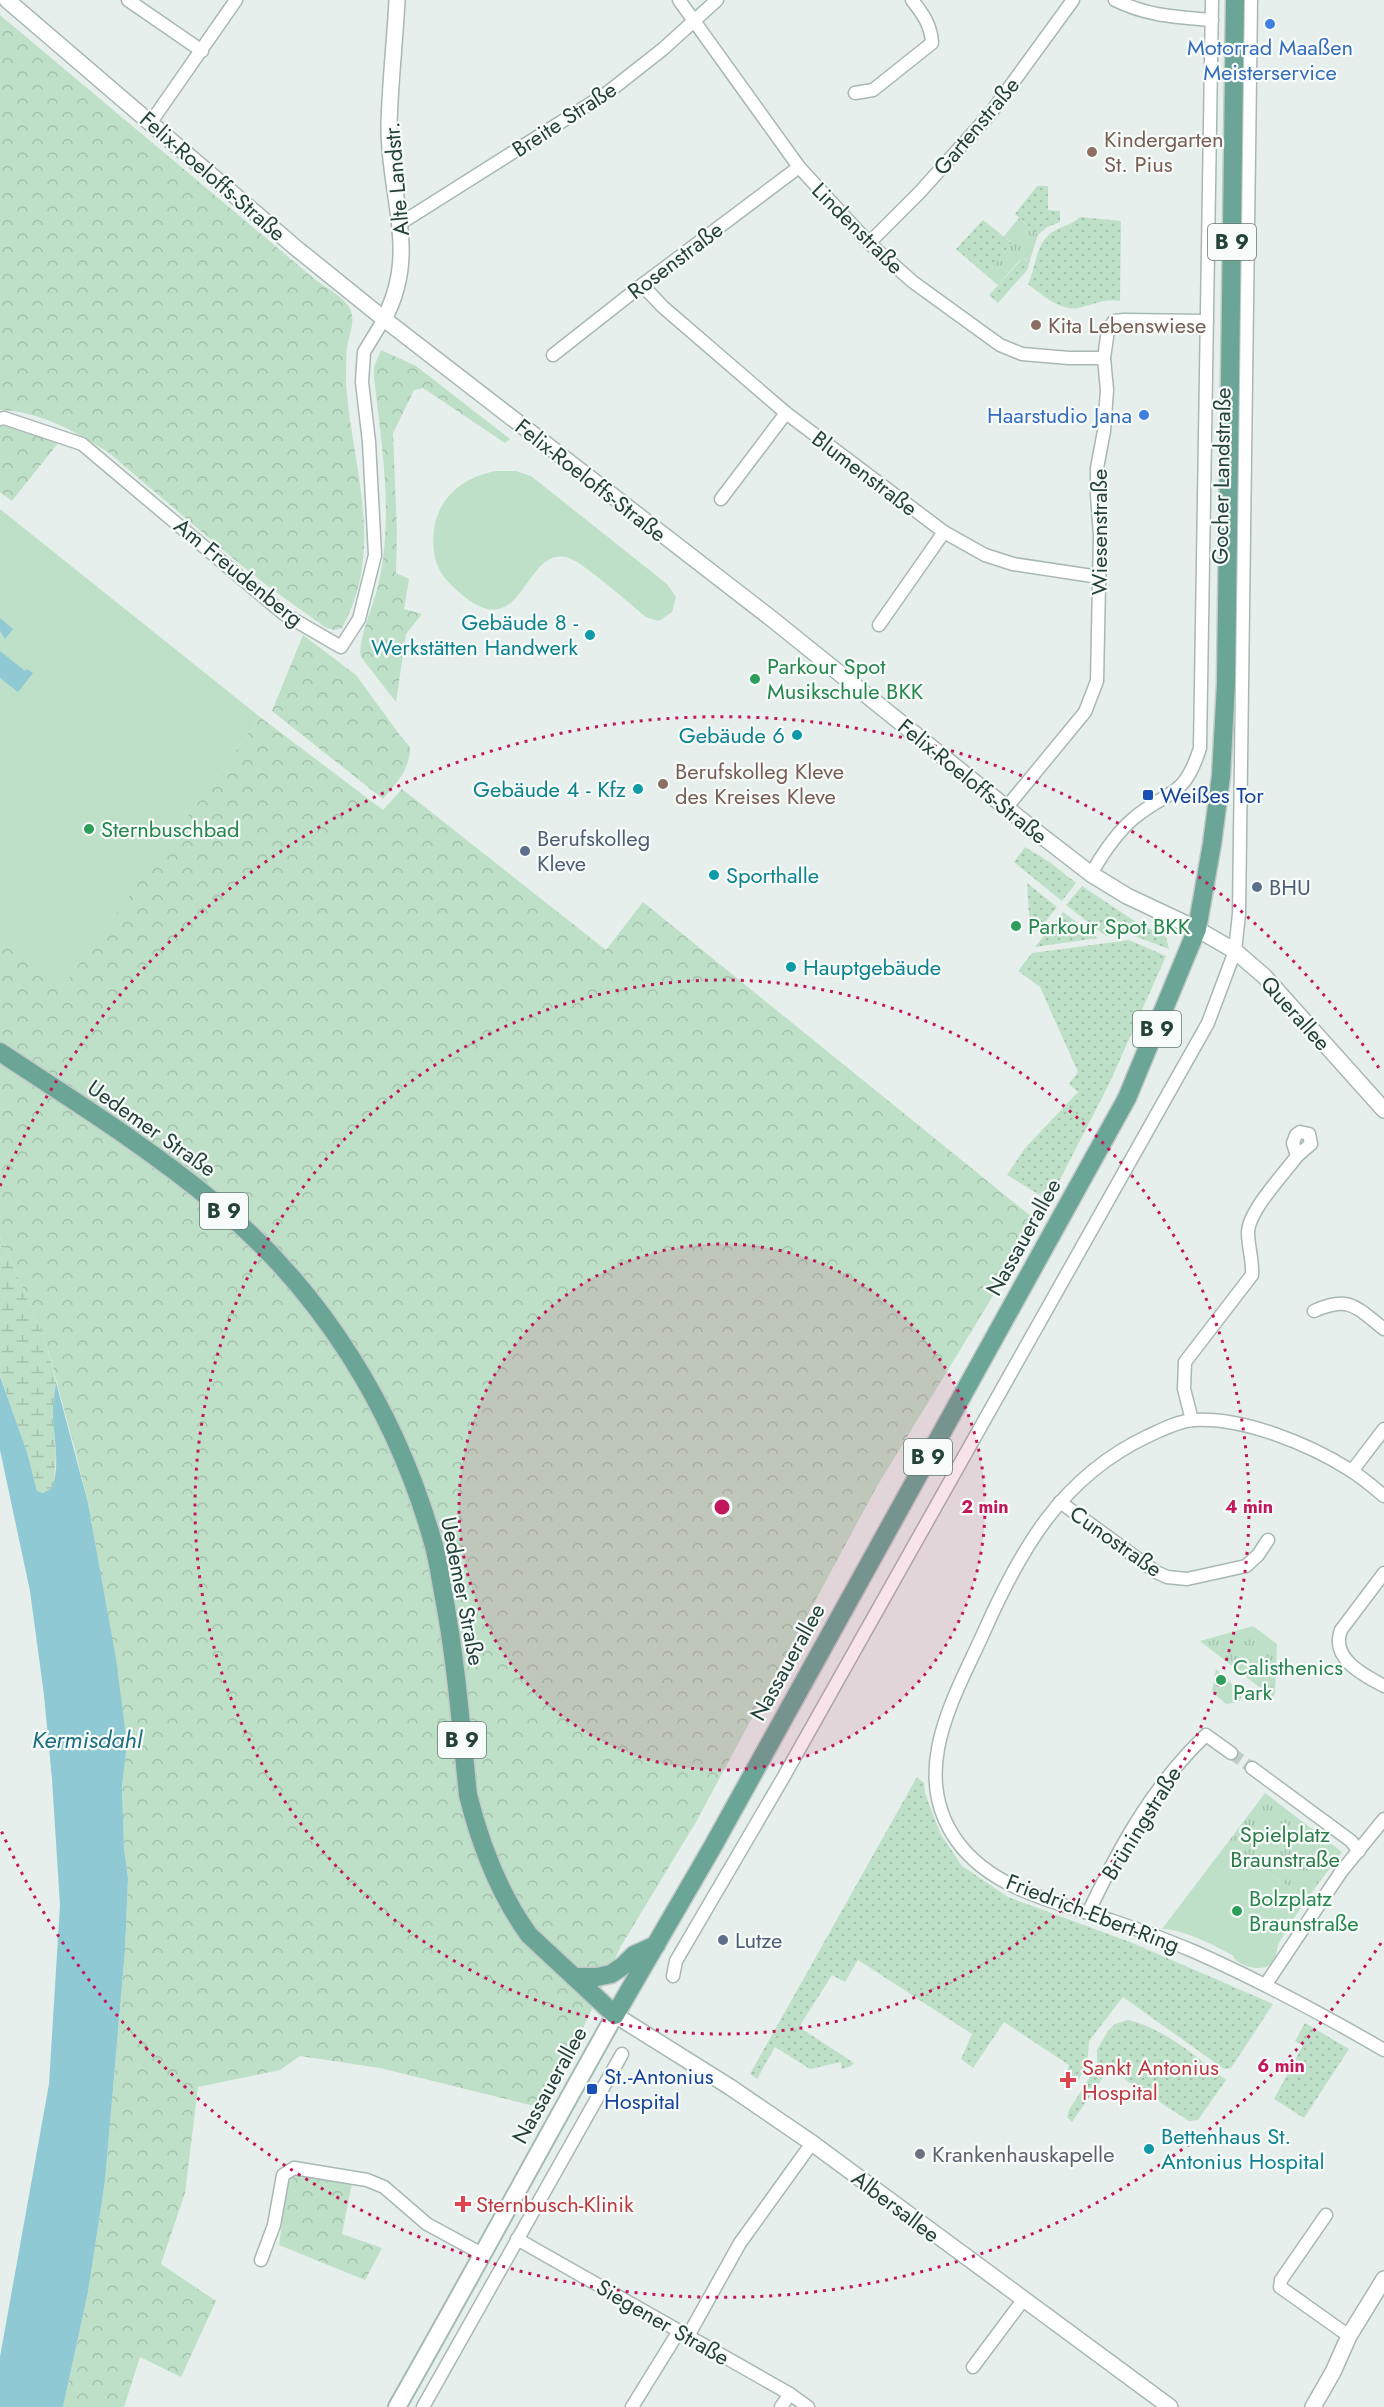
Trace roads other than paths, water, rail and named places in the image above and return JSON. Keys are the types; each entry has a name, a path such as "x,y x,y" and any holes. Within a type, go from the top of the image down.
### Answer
{"main road":[{"name":"Gocher Landstraße","path":"1197,929 1221,776 1226,684 1235,0"},
{"name":"Nassauerallee","path":"397,2407 484,2255 553,2124 713,1846 1128,1098 1186,961 1197,929"},
{"name":"Uedemer Straße","path":"0,1052 145,1150 215,1203 278,1262 308,1295 336,1334 390,1427 410,1472 435,1548 451,1635 468,1795 474,1821 494,1872 529,1935 615,2015"},
{"path":"574,1977 597,1977 611,1974 634,1955 656,1945"}],"street":[{"name":"Felix-Roeloffs-Straße","path":"7,0 296,248 384,319 772,619 1006,808 1091,874 1127,896 1197,929"},
{"path":"128,0 202,51"},
{"path":"151,122 236,0"},
{"name":"Alte Landstr.","path":"384,319 400,275 401,223 391,159 389,124 397,0"},
{"name":"Lindenstraße","path":"679,0 799,167 869,243 913,282 1000,345 1022,354 1104,358"},
{"name":"Breite Straße","path":"401,223 607,93 717,0"},
{"path":"855,93 873,90 932,43 931,30 926,18 912,0"},
{"name":"Gartenstraße","path":"869,243 920,192 990,114 1074,0"},
{"path":"1115,0 1135,10 1212,20"},
{"name":"Gocher Landstraße","path":"1091,874 1112,841 1135,817 1167,798 1186,783 1200,748 1212,0"},
{"name":"Gocher Landstraße","path":"1241,956 1239,914 1251,0"},
{"name":"Rosenstraße","path":"553,355 799,167"},
{"name":"Blumenstraße","path":"642,285 663,308 786,413 944,532 985,555 1013,564 1099,577"},
{"name":"Am Freudenberg","path":"0,419 4,418 82,444 284,614 341,647 360,619 375,555 369,442 362,382 364,351 384,319"},
{"name":"Wiesenstraße","path":"1006,808 1084,712 1097,681 1100,535 1097,468 1104,431 1107,390 1104,358 1108,330 1113,321 1207,321"},
{"path":"720,499 786,413"},
{"path":"879,625 944,532"},
{"name":"Querallee","path":"1197,929 1241,956 1272,984 1384,1110"},
{"path":"673,1976 676,1961 783,1778 1208,1023 1241,956"},
{"path":"1192,1420 1184,1389 1185,1362 1252,1275 1253,1261 1248,1231 1252,1218 1297,1156"},
{"path":"1314,1311 1330,1304 1344,1302 1384,1329"},
{"name":"Friedrich-Ebert-Ring","path":"1384,1496 1352,1470 1302,1445 1262,1431 1225,1422 1192,1420 1164,1428 1131,1444 1101,1463 1045,1519 993,1607 946,1714 938,1743 938,1795 946,1822 958,1843 984,1868 1013,1886 1159,1937 1266,1984 1384,2050"},
{"path":"1352,1470 1384,1429"},
{"name":"Cunostraße","path":"1060,1502 1156,1572 1167,1577 1187,1579 1246,1566 1258,1555 1268,1540"},
{"path":"1384,1574 1341,1630 1337,1641 1342,1654 1355,1669 1384,1686"},
{"name":"Brüningstraße","path":"1088,1913 1117,1854 1137,1821 1162,1782 1190,1750 1206,1735 1231,1753"},
{"path":"1252,1768 1351,1841 1359,1851"},
{"path":"1266,1984 1321,1900 1384,1819"},
{"name":"Albersallee","path":"615,2015 730,2087 812,2144 1170,2407"},
{"path":"423,2407 621,2054"},
{"path":"632,2407 683,2334 740,2243 812,2144"},
{"path":"261,2259 274,2225 283,2175 294,2168 368,2180 384,2187 427,2224 484,2255"},
{"path":"1326,2215 1281,2280 1280,2287 1349,2336"},
{"name":"Siegener Straße","path":"517,2239 790,2394 808,2407"},
{"path":"1313,2407 1333,2373 1349,2336 1384,2279"},
{"path":"973,2367 1023,2300"},
{"path":"781,2407 790,2394"}],"water":[{"path":"0,618 13,629 5,639 0,631"},
{"path":"0,651 25,671 27,669 33,673 18,692 0,678"},
{"name":"Kermisdahl","path":"0,1376 27,1452 37,1491 43,1493 52,1488 55,1479 56,1450 53,1411 56,1382 88,1503 116,1659 127,1744 122,1787 124,1849 128,1878 125,1950 105,2181 88,2292 63,2407 0,2407 0,2357 49,2084 60,1905 44,1695 30,1591 0,1450"}],"tunnel":[{"path":"1231,1753 1252,1768"}],"place":[{"name":"Motorrad Maaßen Meisterservice","path":"1270,24"},
{"name":"Kindergarten St. Pius","path":"1092,152"},
{"name":"Kita Lebenswiese","path":"1036,325"},
{"name":"Haarstudio Jana","path":"1144,415"},
{"name":"Gebäude 8 - Werkstätten Handwerk","path":"590,635"},
{"name":"Parkour Spot Musikschule BKK","path":"755,679"},
{"name":"Gebäude 6","path":"797,735"},
{"name":"Berufskolleg Kleve des Kreises Kleve","path":"663,784"},
{"name":"Gebäude 4 - Kfz","path":"638,789"},
{"name":"Weißes Tor","path":"1148,795"},
{"name":"Sternbuschbad","path":"89,829"},
{"name":"Berufskolleg Kleve","path":"525,851"},
{"name":"Sporthalle","path":"714,875"},
{"name":"BHU","path":"1257,887"},
{"name":"Parkour Spot BKK","path":"1016,926"},
{"name":"Hauptgebäude","path":"791,967"},
{"name":"Calisthenics Park","path":"1221,1680"},
{"name":"Bolzplatz Braunstraße","path":"1237,1911"},
{"name":"Lutze","path":"723,1940"},
{"name":"Sankt Antonius Hospital","path":"1068,2080"},
{"name":"St.-Antonius Hospital","path":"592,2089"},
{"name":"Bettenhaus St. Antonius Hospital","path":"1149,2149"},
{"name":"Krankenhauskapelle","path":"920,2154"},
{"name":"Sternbusch-Klinik","path":"463,2204"}],"park label":[{"name":"Spielplatz Braunstraße","path":"1285,1847"}]}
